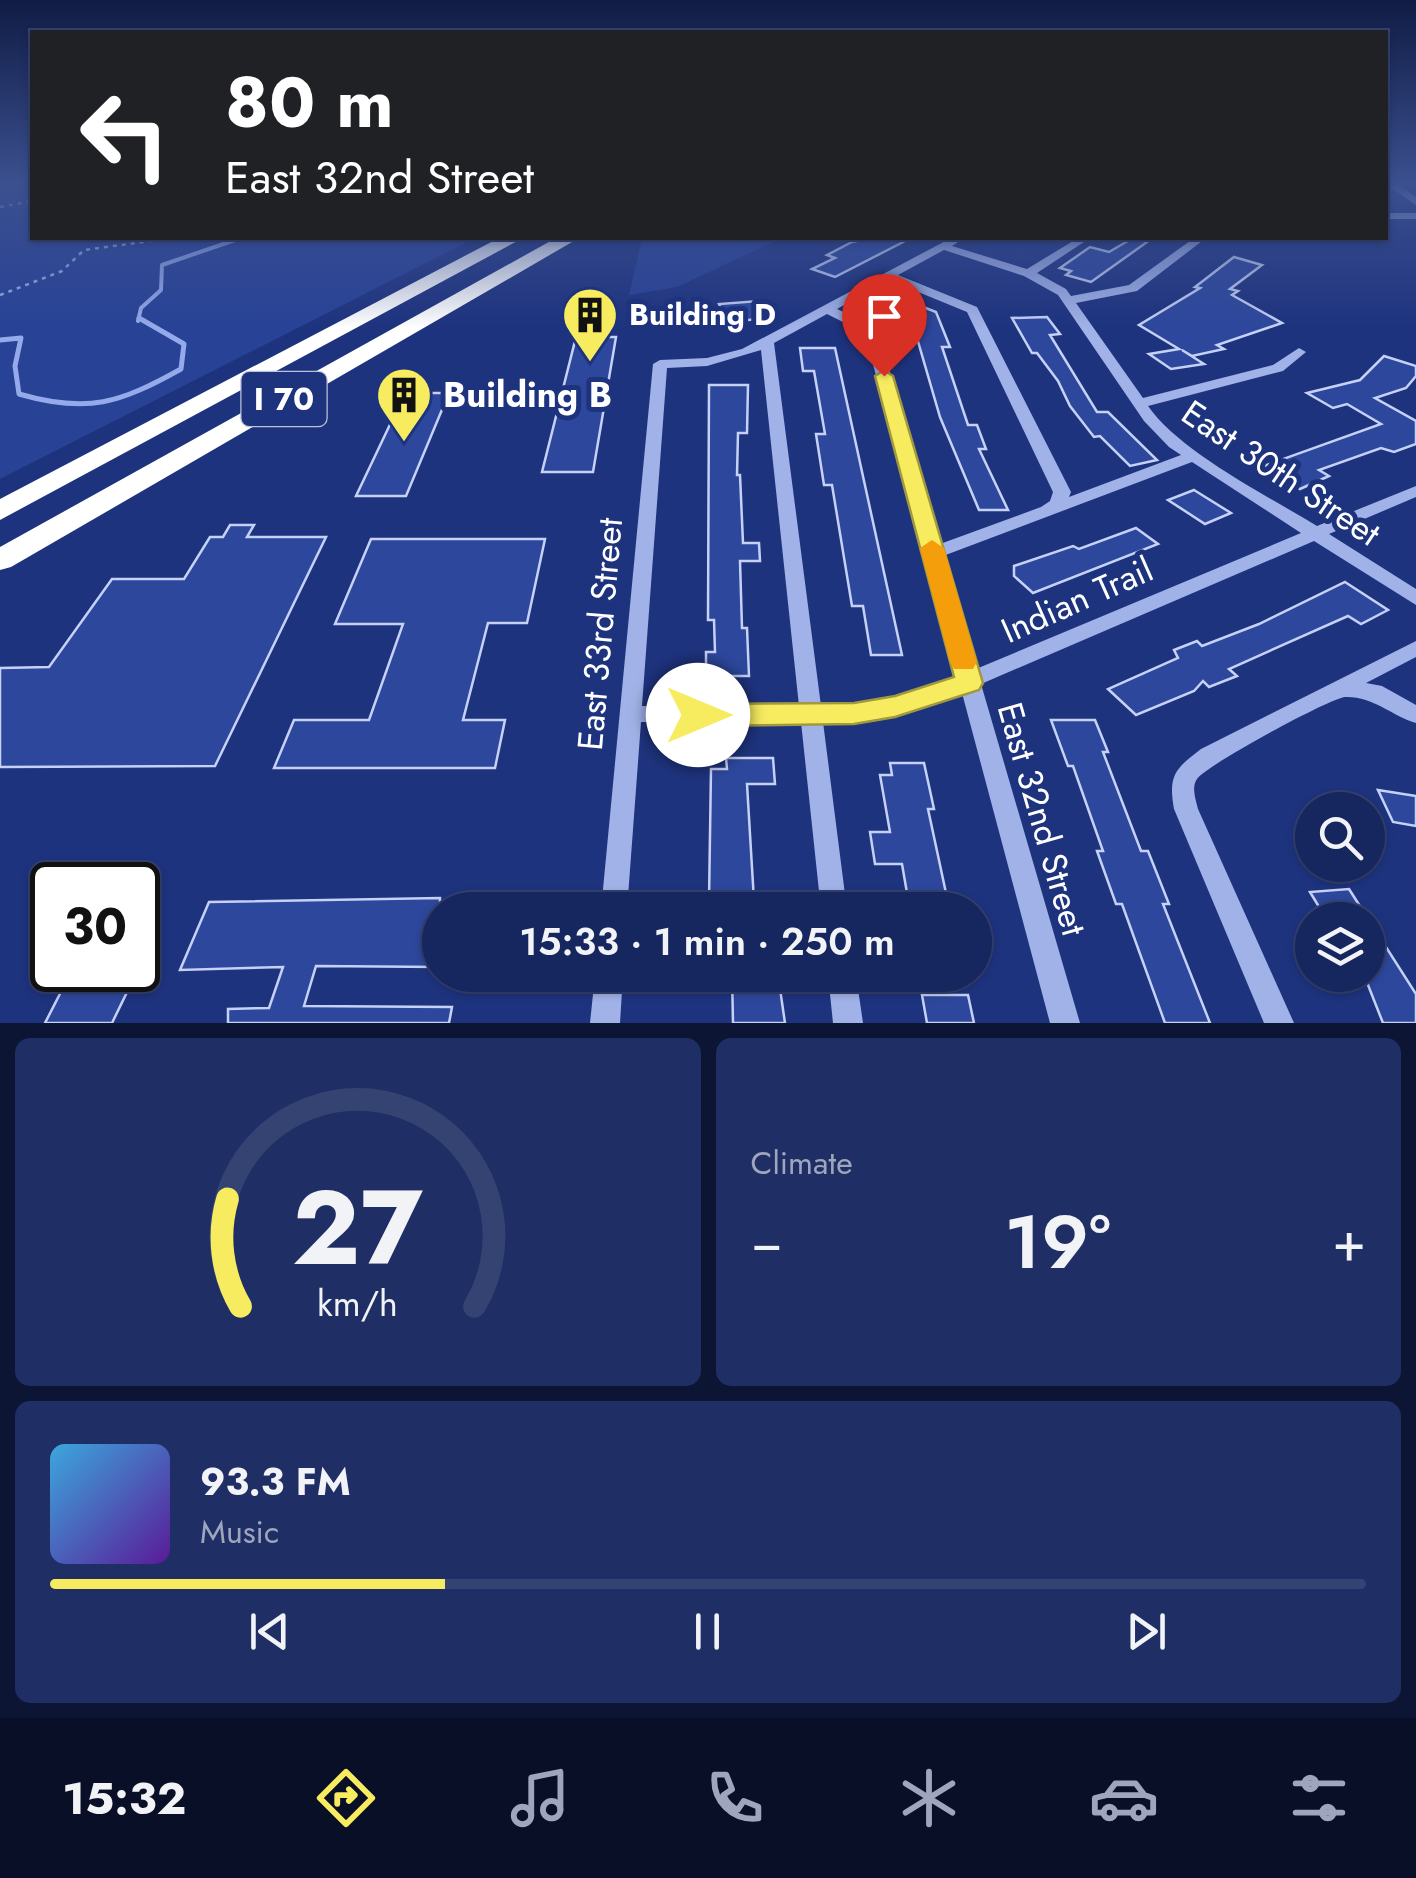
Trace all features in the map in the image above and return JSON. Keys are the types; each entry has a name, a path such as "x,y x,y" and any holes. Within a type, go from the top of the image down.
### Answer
{"highway":[{"name":"I 70","path":"0,511 509,240"},
{"name":"I 70","path":"0,560 565,240"}],"street":[{"path":"832,892 767,343 954,240"},
{"path":"1028,273 1082,240"},
{"path":"1070,300 1133,288 1197,240"},
{"name":"East 30th Street","path":"942,246 1028,273 1053,286 1070,300 1161,431 1191,456 1416,598"},
{"path":"888,276 970,308 1062,492 1057,504 1047,510"},
{"name":"East 32nd Street","path":"827,310 860,325 874,340 1065,1023"},
{"name":"East 33rd Street","path":"616,892 660,364 722,360 767,343"},
{"path":"1139,404 1278,368 1299,352"},
{"path":"933,553 1191,456"},
{"path":"1047,464 1058,478 1072,486 1105,489"},
{"name":"Indian Trail","path":"631,714 810,715 874,711 970,683 1310,533 1416,491"},
{"path":"1279,1023 1195,836 1182,788 1195,763 1416,648"},
{"path":"1383,667 1383,684 1411,712"},
{"path":"1332,692 1363,688 1411,712"},
{"path":"605,1023 608,992"},
{"path":"844,992 848,1023"}],"path":[{"path":"0,295 62,270 84,250 158,240"}],"shaded area":[{"path":"0,233 30,233 30,240 471,240 0,479"},
{"path":"642,240 778,240 677,287 629,295"}],"building":[{"path":"907,240 835,277 812,269 835,258 827,255 852,242"},
{"path":"1130,240 1147,242 1091,282 1066,275 1071,271 1060,268 1090,247 1109,252"},
{"path":"1234,257 1262,265 1230,289 1238,291 1232,295 1282,323 1217,345 1224,349 1192,356 1182,350 1204,364 1171,369 1149,354 1179,349 1139,325 1200,288 1195,287"},
{"path":"895,296 936,312 950,347 942,347 968,425 977,425 986,449 979,449 1008,510 979,510 940,417 908,307 893,315 874,307"},
{"path":"759,301 768,318 727,322 719,304"},
{"path":"1047,317 1060,334 1050,335 1097,412 1108,412 1157,460 1130,466 1100,436 1094,437 1070,406 1058,381 1037,353 1032,353 1012,318"},
{"path":"576,337 616,337 593,472 542,472"},
{"path":"800,348 835,348 902,655 871,655 863,606 852,606 832,485 824,485 816,434 825,434 814,371 803,371"},
{"path":"1384,356 1416,366 1416,376 1406,388 1375,398 1416,421 1416,444 1394,452 1381,448 1319,470 1329,476 1300,489 1261,467 1381,424 1347,404 1333,408 1307,393 1360,380"},
{"path":"709,385 748,385 747,433 738,433 737,475 743,543 759,543 760,561 740,561 742,628 747,628 749,676 706,676 706,652 715,652 714,620 708,620"},
{"name":"Building B","path":"405,393 449,393 406,496 356,496"},
{"path":"1194,490 1231,513 1205,524 1168,500"},
{"path":"230,525 254,525 247,537 326,537 215,766 0,767 0,668 49,667 112,579 184,579 210,537 223,537"},
{"path":"1136,528 1158,544 1033,593 1014,576 1014,566 1073,546 1079,549"},
{"path":"371,539 545,539 527,623 488,623 463,720 505,720 495,768 274,768 294,720 369,720 403,624 335,624"},
{"path":"1345,582 1388,610 1361,624 1348,616 1229,669 1237,676 1209,687 1203,681 1194,691 1136,715 1108,689 1178,658 1174,650 1197,641 1202,646 1259,624"},
{"path":"1051,720 1095,720 1108,752 1103,752 1141,851 1148,851 1169,904 1163,904 1210,1023 1165,1023 1122,904 1116,904 1097,851 1103,851 1073,766 1068,766"},
{"path":"726,758 773,758 775,784 747,784 753,892 709,892 711,769 727,769"},
{"path":"890,763 924,763 934,809 928,809 946,892 907,892 902,864 875,864 870,832 890,832 880,775 892,775"},
{"path":"1378,790 1416,796 1416,826 1393,822 1385,805 1385,792"},
{"path":"1349,889 1357,902 1316,902 1310,892"},
{"path":"422,898 422,967 316,966 304,1006 452,1007 449,1023 228,1023 228,1009 269,1008 283,967 180,970 209,902"},
{"path":"1385,945 1416,994 1416,1023 1383,1023 1371,992 1385,992"},
{"path":"61,992 127,992 112,1023 45,1023"},
{"path":"732,992 780,992 785,1023 733,1023"},
{"path":"922,995 968,995 974,1023 927,1023"}],"waterway":[{"path":"138,321 141,308 161,290 162,265 235,240"},
{"path":"0,340 21,338 15,366 19,394 65,403 103,402 140,390 181,369 184,344 139,318"}],"slow traffic":[{"path":"932,548 964,662"}],"place":[{"name":"Building D","path":"590,364"},
{"name":"Building B","path":"404,444"}],"route":[{"path":"698,715 854,714 934,696 970,683 884,376"}]}
